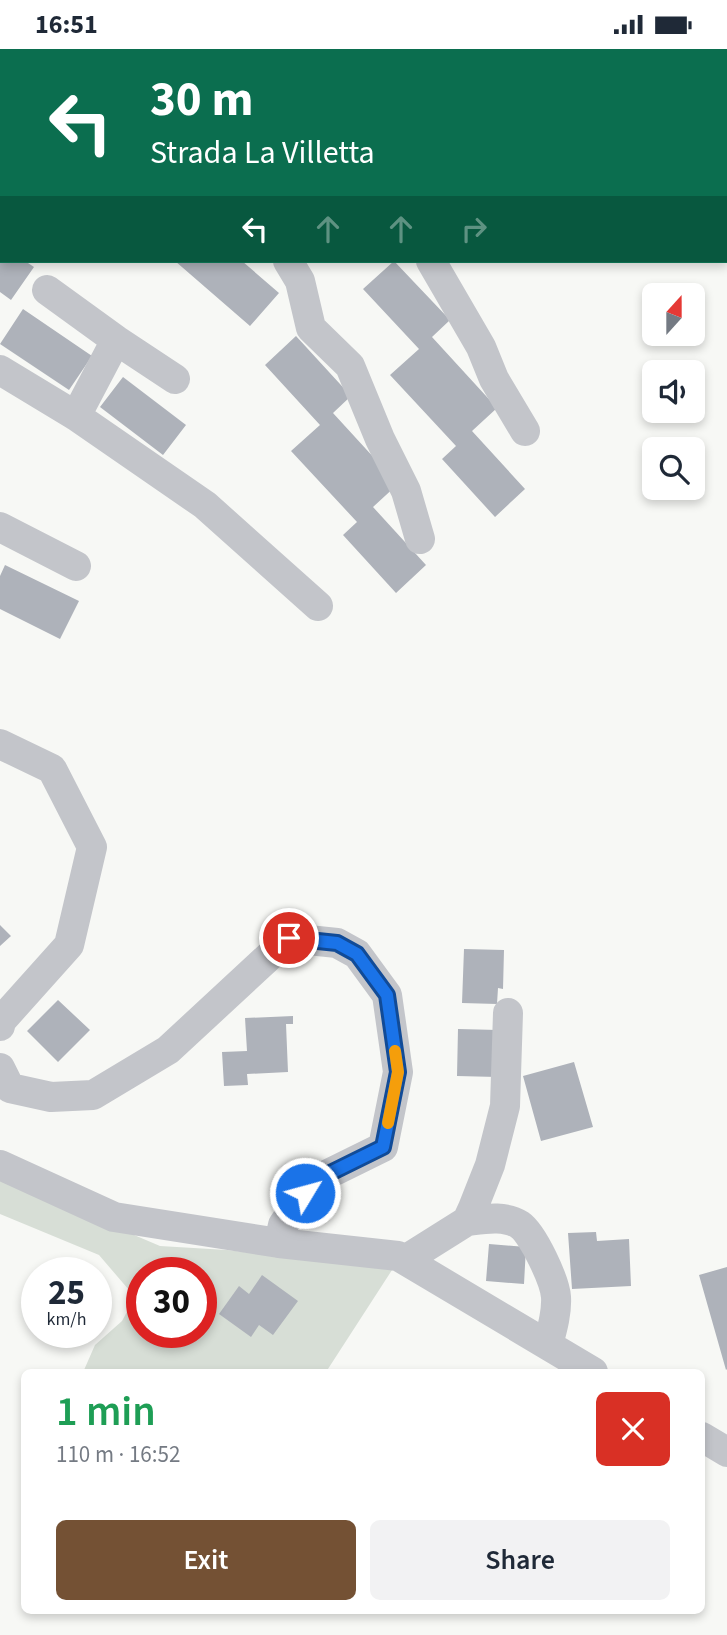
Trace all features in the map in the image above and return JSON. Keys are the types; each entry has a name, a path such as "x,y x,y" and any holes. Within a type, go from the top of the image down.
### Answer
{"street":[{"path":"289,263 300,281 311,328 350,366 380,439 406,491 420,540"},
{"path":"431,263 481,347 494,379 525,431"},
{"path":"47,290 175,379"},
{"path":"76,417 117,340"},
{"path":"0,370 76,417 205,505 318,606"},
{"path":"0,527 76,566"},
{"path":"0,744 51,769 92,847 69,945 1,1021 0,1026"},
{"path":"0,1067 10,1088 51,1097 93,1095 168,1050 289,938 337,943 357,954 387,995 398,1072 383,1147 312,1182 283,1225 279,1243"},
{"path":"467,1221 489,1165 505,1106 508,1013"},
{"path":"0,1165 114,1217 279,1243 398,1256 588,1369"},
{"path":"405,1260 467,1221 495,1218 521,1226 536,1245 556,1296 554,1325 548,1345"},
{"path":"705,1439 727,1452"}],"shaded area":[{"path":"0,1178 160,1246 227,1250 392,1270 328,1369 84,1369 94,1348 112,1348 112,1330 126,1314 126,1348 217,1348 217,1257 126,1257 126,1286 112,1270 112,1257 101,1257 0,1214"}],"building":[{"path":"0,263 28,263 34,267 11,300 0,292"},
{"path":"177,263 244,263 279,293 250,326"},
{"path":"392,263 396,263 450,320 432,337 497,408 472,431 525,489 495,517 442,459 456,446 390,375 419,349 363,289"},
{"path":"23,309 92,356 69,390 0,344"},
{"path":"296,336 351,396 333,413 398,484 373,507 426,565 396,593 343,535 357,522 291,451 320,425 265,365"},
{"path":"123,377 186,425 163,455 100,407"},
{"path":"5,565 79,601 60,639 0,609 0,576"},
{"path":"0,925 11,936 0,946"},
{"path":"464,949 504,950 503,989 498,988 497,1004 462,1003"},
{"path":"58,1000 90,1030 58,1062 27,1031"},
{"path":"293,1016 293,1024 286,1024 288,1072 247,1074 248,1085 224,1086 222,1052 247,1051 245,1018"},
{"path":"458,1029 498,1030 497,1077 457,1076"},
{"path":"574,1062 593,1127 541,1141 523,1076"},
{"path":"596,1232 597,1241 629,1239 631,1286 572,1289 568,1233"},
{"path":"489,1244 526,1247 524,1284 486,1281"},
{"path":"727,1267 727,1369 726,1370 699,1275"},
{"path":"262,1275 298,1301 273,1335 259,1325 251,1337 219,1314 239,1286 249,1294"}],"slow traffic":[{"path":"388,1123 398,1072 395,1051"}],"route":[{"path":"289,938 337,943 357,954 387,995 398,1072 383,1147 312,1182 305,1193"}]}
